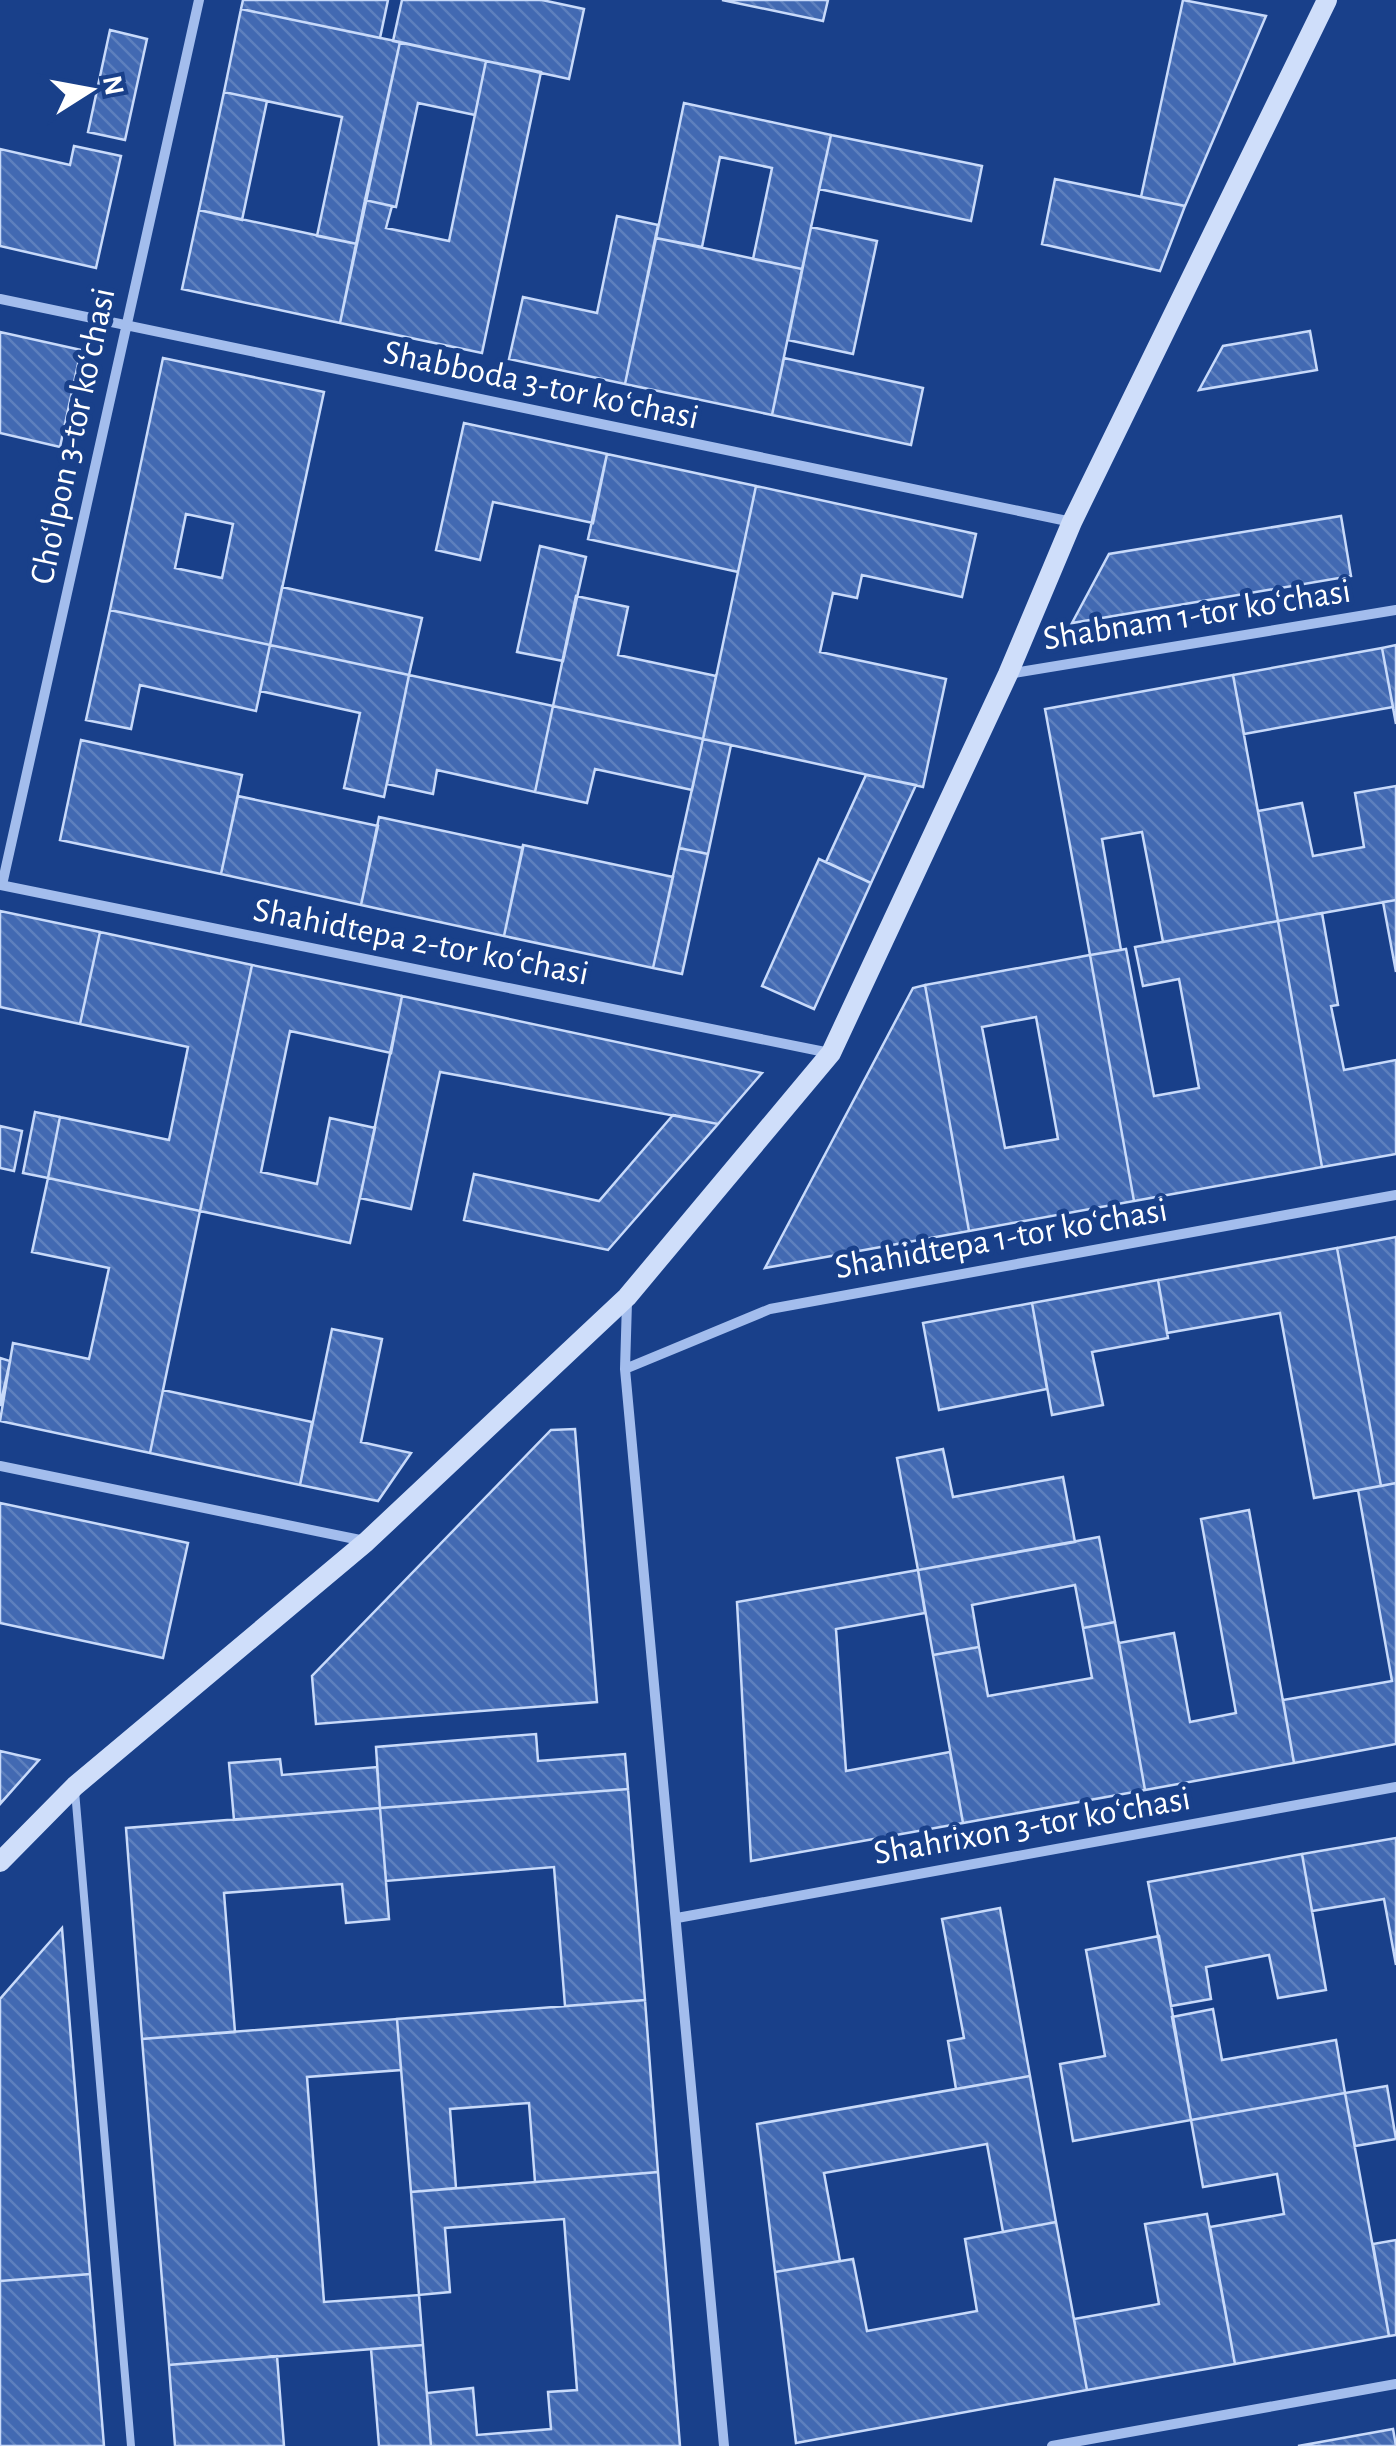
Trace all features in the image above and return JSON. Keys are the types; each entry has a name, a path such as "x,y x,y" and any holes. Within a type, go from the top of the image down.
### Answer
{"street":[{"name":"Cho‘lpon 3-tor koʻchasi","path":"1,885 200,0"},
{"path":"0,1862 75,1786 366,1542 627,1296 831,1053 1008,674 1072,522 1326,0"},
{"name":"Shabboda 3-tor koʻchasi","path":"0,300 1072,522"},
{"name":"Shabnam 1-tor koʻchasi","path":"1008,674 1396,610"},
{"name":"Shahidtepa 2-tor koʻchasi","path":"1,885 831,1053"},
{"name":"Shahidtepa 1-tor koʻchasi","path":"625,1370 770,1310 1396,1195"},
{"path":"627,1296 625,1370 724,2446"},
{"path":"0,1466 366,1542"},
{"name":"Shahrixon 3-tor koʻchasi","path":"677,1918 1396,1788"},
{"path":"1052,2446 1396,2384"}],"lane":[{"path":"75,1786 131,2446"}],"building":[{"path":"243,0 388,0 380,38 241,9"},
{"path":"402,0 542,0 584,9 569,79 393,41"},
{"path":"722,0 828,0 823,21"},
{"path":"1183,0 1266,16 1185,206 1141,197"},
{"path":"241,9 400,42 357,244 317,236 342,117 224,92"},
{"path":"110,30 147,39 125,140 88,132"},
{"path":"400,42 486,61 475,115 418,103 396,207 365,200"},
{"path":"486,61 541,72 482,353 340,323 365,200 392,206 386,228 449,241"},
{"path":"224,92 267,101 242,220 199,210"},
{"path":"684,103 831,135 802,269 753,259 772,168 720,157 702,247 656,238"},
{"path":"831,135 982,166 971,221 819,189"},
{"path":"74,146 121,156 96,268 0,246 0,149 70,165"},
{"path":"1055,179 1185,206 1160,271 1042,244"},
{"path":"199,210 357,244 340,323 182,289"},
{"path":"617,216 658,225 625,384 509,359 523,297 597,313"},
{"path":"811,227 877,241 853,354 788,340"},
{"path":"656,238 802,269 772,415 625,384"},
{"path":"1310,331 1317,370 1199,390 1223,346"},
{"path":"0,332 81,350 60,447 0,433"},
{"path":"163,358 324,392 270,645 110,610","holes":["186,514 233,524 222,578 175,568"]},
{"path":"784,358 923,388 911,445 772,415"},
{"path":"464,423 607,454 593,523 493,502 480,560 436,550"},
{"path":"607,454 756,486 738,572 588,539"},
{"path":"756,486 976,534 962,597 862,575 857,598 833,593 820,652 946,679 923,787 703,739"},
{"path":"1341,516 1351,576 1072,623 1109,554"},
{"path":"540,546 586,557 563,661 517,652"},
{"path":"282,587 422,618 409,675 270,645"},
{"path":"576,596 628,607 618,655 716,676 703,739 553,706"},
{"path":"110,610 270,645 256,711 140,685 131,729 86,720"},
{"path":"270,645 409,675 384,797 344,788 360,713 260,691"},
{"path":"1396,645 1396,724 1382,648"},
{"path":"1382,648 1393,707 1244,734 1233,675"},
{"path":"409,675 553,706 535,792 437,770 433,794 387,784"},
{"path":"1233,675 1278,921 1163,942 1142,832 1102,839 1121,950 1090,955 1045,709"},
{"path":"553,706 703,739 692,790 595,769 587,803 535,792"},
{"path":"703,739 731,745 708,854 679,848"},
{"path":"81,740 242,775 221,874 60,840"},
{"path":"866,775 916,785 871,883 826,862"},
{"path":"1396,786 1396,900 1278,921 1258,811 1302,803 1313,856 1364,847 1355,793"},
{"path":"238,796 378,826 361,905 221,874"},
{"path":"379,817 523,848 504,936 361,905"},
{"path":"523,845 673,877 653,968 504,936"},
{"path":"679,848 708,854 682,974 653,968"},
{"path":"819,859 871,883 814,1009 762,986"},
{"path":"1396,900 1396,972 1383,902"},
{"path":"0,911 100,932 80,1024 0,1007"},
{"path":"1322,913 1338,1005 1331,1006 1344,1070 1396,1060 1396,1154 1322,1167 1278,921"},
{"path":"1278,921 1322,1167 1134,1201 1090,955 1126,949 1154,1096 1199,1088 1179,979 1143,986 1135,947"},
{"path":"100,932 252,965 200,1211 48,1178 60,1117 169,1140 188,1047 80,1024"},
{"path":"1090,955 1134,1201 969,1231 925,985","holes":["1036,1017 1058,1139 1005,1148 982,1027"]},
{"path":"252,965 402,996 391,1053 290,1031 261,1172 317,1184 330,1118 375,1128 350,1243 200,1211"},
{"path":"925,985 969,1231 765,1268 913,988"},
{"path":"402,996 762,1073 718,1124 440,1072 411,1209 360,1198"},
{"path":"35,1112 60,1117 48,1178 23,1173"},
{"path":"673,1115 718,1124 608,1250 464,1220 474,1174 599,1201"},
{"path":"0,1126 22,1131 14,1171 0,1168"},
{"path":"48,1178 200,1211 150,1453 0,1421 13,1343 89,1359 109,1268 32,1252"},
{"path":"1396,1237 1396,1483 1381,1486 1337,1248"},
{"path":"1337,1248 1381,1486 1314,1498 1280,1313 1167,1333 1158,1280"},
{"path":"1158,1280 1168,1338 1092,1352 1103,1405 1052,1415 1032,1303"},
{"path":"1032,1303 1047,1389 939,1410 923,1323"},
{"path":"332,1329 382,1339 361,1442 411,1453 378,1501 300,1485"},
{"path":"0,1358 10,1361 0,1406"},
{"path":"163,1390 312,1422 300,1485 150,1453"},
{"path":"575,1429 597,1702 316,1724 312,1676 551,1430"},
{"path":"943,1449 953,1497 1063,1477 1075,1542 918,1570 897,1458"},
{"path":"1396,1483 1396,1744 1294,1763 1283,1700 1392,1681 1358,1490"},
{"path":"0,1503 188,1543 163,1658 0,1623"},
{"path":"1249,1510 1294,1763 1145,1790 1119,1643 1174,1633 1190,1722 1236,1713 1201,1519"},
{"path":"1099,1537 1115,1622 1083,1628 1075,1585 972,1605 979,1647 933,1655 918,1570"},
{"path":"918,1570 925,1613 836,1629 846,1771 950,1752 963,1823 751,1861 737,1602"},
{"path":"1115,1622 1145,1790 963,1823 933,1655 979,1647 988,1696 1092,1678 1083,1628"},
{"path":"536,1734 538,1761 625,1754 628,1789 380,1808 376,1747"},
{"path":"0,1751 39,1760 0,1804"},
{"path":"280,1759 282,1775 377,1767 380,1808 234,1820 229,1763"},
{"path":"628,1789 645,2000 565,2006 554,1867 386,1881 380,1808"},
{"path":"380,1808 389,1919 346,1923 342,1884 224,1893 235,2032 142,2039 126,1828"},
{"path":"1396,1838 1396,1965 1384,1899 1312,1911 1302,1854"},
{"path":"1302,1854 1326,1990 1278,1998 1269,1955 1206,1967 1211,1999 1171,2006 1148,1882"},
{"path":"1000,1908 1030,2076 956,2089 948,2041 964,2038 942,1919"},
{"path":"62,1928 90,2274 0,2281 0,1999"},
{"path":"1159,1936 1191,2120 1073,2141 1060,2064 1105,2056 1086,1950"},
{"path":"645,2000 658,2172 535,2182 529,2103 450,2109 456,2188 411,2192 397,2019"},
{"path":"1213,2009 1222,2060 1336,2040 1345,2093 1191,2120 1172,2017"},
{"path":"397,2019 401,2070 307,2077 324,2302 419,2295 423,2345 169,2365 142,2039"},
{"path":"1030,2076 1056,2222 1003,2232 987,2144 824,2173 840,2261 775,2272 757,2124"},
{"path":"1387,2086 1396,2139 1355,2146 1345,2093"},
{"path":"1345,2093 1389,2336 1235,2364 1210,2227 1284,2214 1277,2174 1203,2187 1191,2120"},
{"path":"658,2172 680,2446 431,2446 427,2393 473,2388 477,2435 551,2429 548,2392 577,2390 564,2219 445,2228 450,2292 419,2295 411,2192"},
{"path":"1207,2214 1235,2364 1087,2390 1074,2319 1159,2304 1145,2224"},
{"path":"1056,2222 1087,2390 796,2443 775,2272 853,2259 867,2331 977,2311 965,2239"},
{"path":"1396,2240 1396,2335 1389,2336 1373,2244"},
{"path":"90,2274 104,2446 0,2446 0,2281"},
{"path":"423,2345 431,2446 379,2446 371,2349"},
{"path":"277,2356 284,2446 175,2446 169,2365"},
{"path":"1393,2429 1396,2446 1298,2446"}]}
